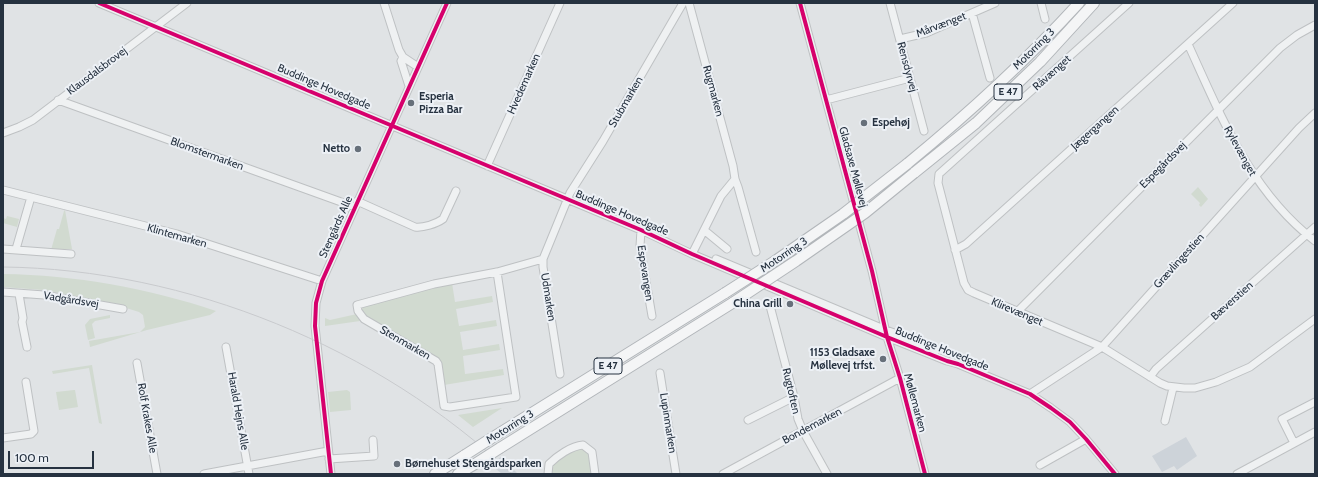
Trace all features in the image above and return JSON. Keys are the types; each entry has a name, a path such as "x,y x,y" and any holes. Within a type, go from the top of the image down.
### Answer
{"highway":[{"name":"Motorring 3","path":"435,474 775,262 843,214 961,119 1010,74 1080,3"},
{"name":"Motorring 3","path":"458,474 734,302 796,262 865,213 982,117 1040,62 1094,3"}],"street":[{"name":"Buddinge Hovedgade","path":"99,3 886,334 910,340 958,364 1030,394 1070,422 1086,438 1113,473"},
{"name":"Klausdalsbrovej","path":"3,133 32,120 187,3"},
{"path":"384,3 399,50 403,57 418,67"},
{"name":"Stengårds Alle","path":"331,474 315,326 316,303 322,281 447,3"},
{"name":"Hvedemarken","path":"487,166 560,3"},
{"name":"Stubmarken","path":"568,200 570,193 596,153 683,3"},
{"name":"Rugmarken","path":"689,3 733,166 735,179 756,252"},
{"name":"Gladsaxe Møllevej","path":"800,3 874,278 886,334"},
{"name":"Rensdyrvej","path":"890,3 924,130"},
{"name":"Mårvænget","path":"900,39 926,33 972,13 981,6 995,3"},
{"path":"1041,3 1045,19"},
{"name":"Råvænget","path":"939,174 1129,3"},
{"name":"Jægergangen","path":"955,250 972,238 1233,3"},
{"path":"972,13 990,78"},
{"name":"Espegårdsvej","path":"1017,312 1280,48 1297,35 1315,25"},
{"name":"Rylevænget","path":"1188,44 1218,110 1254,177 1284,214 1306,235 1315,241"},
{"path":"403,57 402,61 409,86"},
{"path":"826,100 910,78"},
{"name":"Blomstermarken","path":"58,100 356,204 419,228 439,222 443,219 456,190"},
{"name":"Grævlingestien","path":"1030,394 1102,347 1254,177 1299,128 1315,113"},
{"name":"Klirevænget","path":"939,174 938,183 964,283 968,290 1102,347 1160,383 1173,388 1195,388 1216,382 1241,372 1315,319"},
{"path":"693,252 721,196 735,179"},
{"name":"Klintemarken","path":"3,190 177,234 322,281"},
{"path":"16,249 30,197"},
{"name":"Udmarken","path":"560,374 543,259 568,200"},
{"name":"Bæverstien","path":"1150,377 1156,369 1315,227"},
{"name":"Espevangen","path":"641,230 640,246 652,316"},
{"path":"704,230 727,249"},
{"path":"3,249 71,254"},
{"name":"Stenmarken","path":"497,272 516,397 450,407 444,406 438,364 436,361 364,320 358,312 357,305 434,284 497,272 543,259"},
{"name":"Vadgårdsvej","path":"3,292 44,295 122,308"},
{"path":"19,294 23,318 22,322 28,347"},
{"name":"Rugtoften","path":"769,302 794,397 798,419 827,474"},
{"name":"Møllemarken","path":"886,334 900,378 925,474"},
{"name":"Harald Hejns Alle","path":"226,347 249,474"},
{"name":"Rolf Krakes Alle","path":"137,363 157,474"},
{"name":"Lupinmarken","path":"660,373 676,474"},
{"name":"Bondemarken","path":"723,474 900,378"},
{"path":"3,438 31,434 34,432 26,382"},
{"path":"1165,421 1173,388"},
{"path":"748,420 794,397"},
{"path":"1294,443 1282,419 1315,402"},
{"path":"1237,474 1315,432"},
{"path":"1040,465 1086,438"},
{"path":"329,459 374,456 374,440"},
{"path":"548,474 548,464 554,458 578,445 583,445 592,452 595,474"},
{"path":"204,474 328,451"}],"shaded area":[{"path":"1198,187 1208,199 1201,207 1199,205 1200,203 1191,194"},
{"path":"65,210 72,249 66,249 66,251 51,250 57,229 59,229"},
{"path":"7,216 19,219 17,227 3,223 3,218 6,219"},
{"path":"3,274 57,277 111,284 138,289 216,311 210,315 147,330 90,347 89,341 140,332 145,327 143,315 139,312 123,307 123,305 43,290 3,287"},
{"path":"452,283 455,302 492,296 493,302 456,309 459,326 496,320 497,326 460,332 463,350 499,344 500,350 463,356 465,374 503,369 504,375 444,385 439,359 365,318 361,311 363,307 421,290"},
{"path":"357,314 360,321 325,326 325,318 330,320"},
{"path":"110,315 110,318 95,321 92,324 95,338 88,340 85,325 90,319"},
{"path":"92,365 102,424 99,423 89,368 53,374 52,371"},
{"path":"75,390 78,407 59,410 56,392"},
{"path":"347,390 350,392 351,410 330,412 328,392"},
{"path":"502,408 473,427 458,415"},
{"path":"1186,437 1197,456 1177,470 1174,466 1162,472 1152,456"},
{"path":"582,447 588,450 593,474 552,473 551,465 570,451"},
{"path":"501,457 518,474 502,474 490,464"}],"tram line":[{"path":"3,267 72,271 141,282 210,300 276,324 341,353 402,388 459,429 512,474"}],"cycle path":[{"path":"99,3 641,230 692,254 887,337 958,364 1030,394 1070,422 1115,474"},
{"path":"331,474 315,326 316,303 322,281 447,3"},
{"path":"800,3 872,271 887,337 900,378 925,474"}],"place":[{"name":"Esperia Pizza Bar","path":"411,103"},
{"name":"Espehøj","path":"864,123"},
{"name":"Netto","path":"358,149"},
{"name":"China Grill","path":"790,304"},
{"name":"1153 Gladsaxe Møllevej trfst.","path":"883,359"},
{"name":"Børnehuset Stengårdsparken","path":"397,464"}]}
